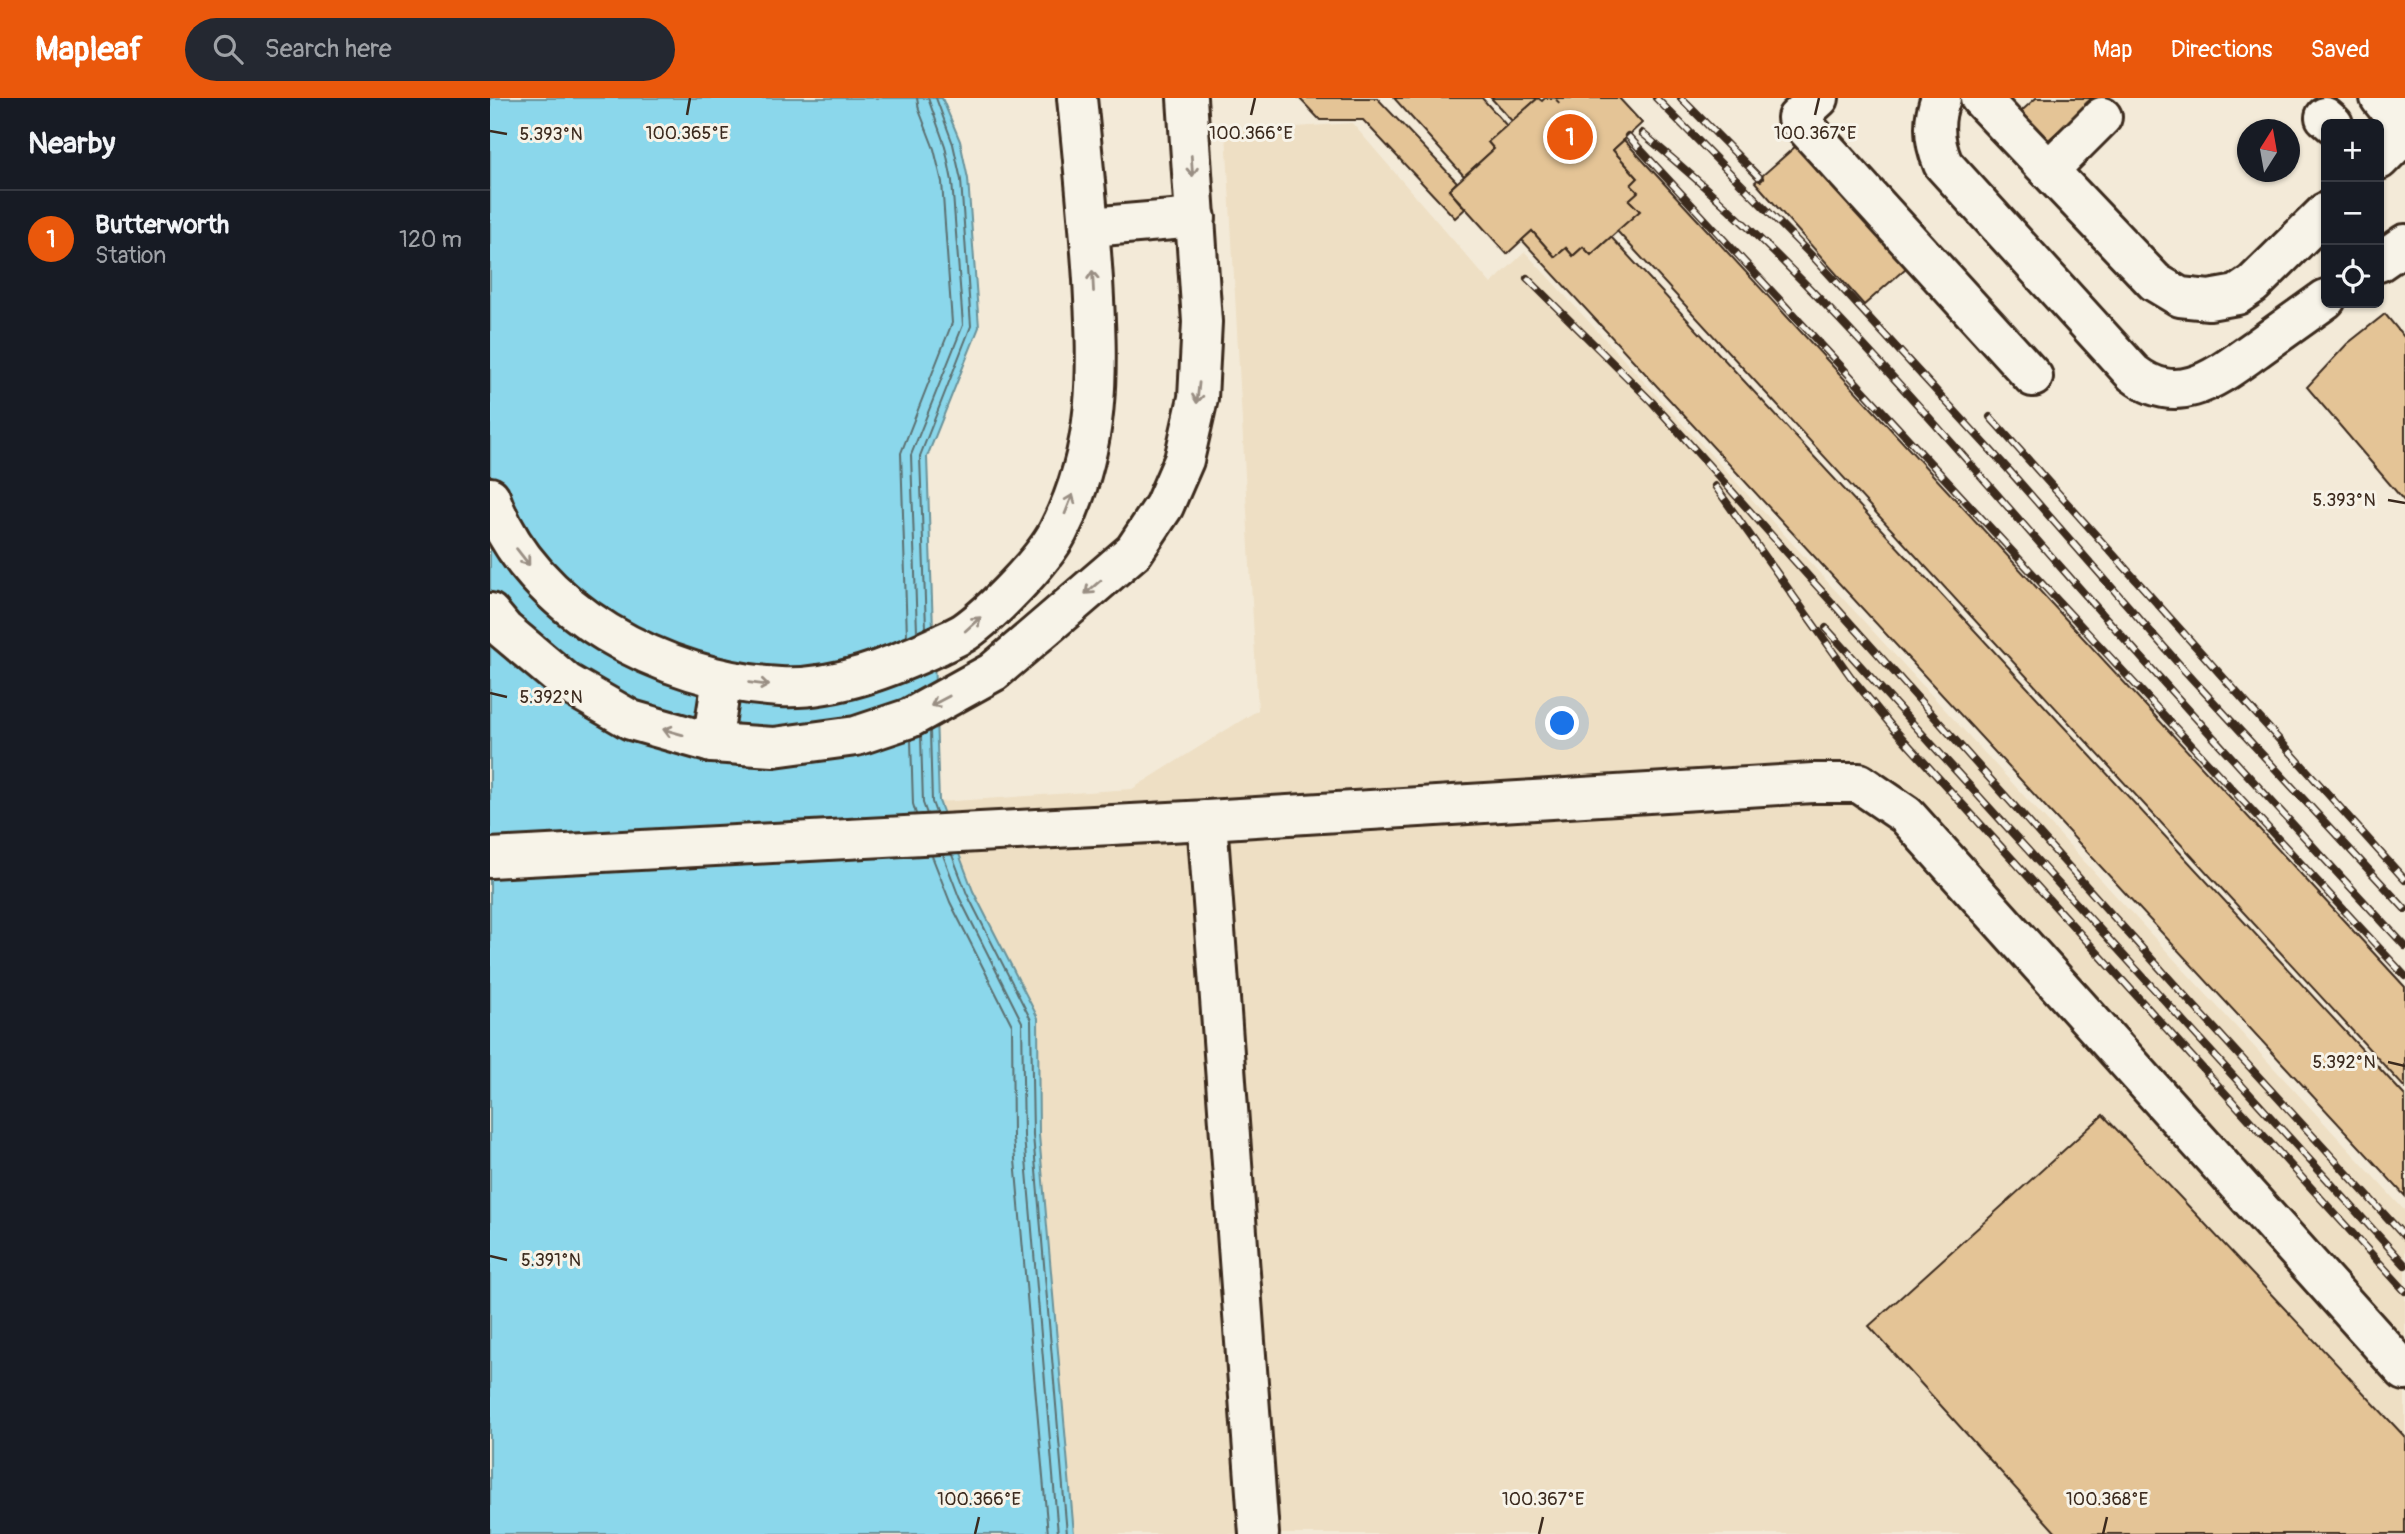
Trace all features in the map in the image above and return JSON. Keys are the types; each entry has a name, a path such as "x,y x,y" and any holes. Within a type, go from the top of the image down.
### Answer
{"lane":[{"path":"490,497 517,551 554,593 599,630 656,658 722,679 782,688 837,683 911,658 964,633 1020,582 1057,534 1081,476 1094,414 1097,353 1090,227 1077,98"},
{"path":"490,612 504,630 567,683 631,720 712,743 774,747 856,736 910,718 993,672 1134,551 1164,506 1184,460 1198,398 1202,323 1187,98"},
{"path":"1819,98 1797,118 2033,377"},
{"path":"1941,98 1935,132 1937,150 1943,164 2123,363 2147,384 2178,389 2213,379 2321,303"},
{"path":"1980,98 2155,282 2180,297 2209,300 2236,295 2253,284 2321,217"},
{"path":"2380,98 2405,129"},
{"path":"2049,170 2102,117"},
{"path":"2384,155 2405,134"},
{"path":"1090,227 1196,218"},
{"path":"2384,259 2405,244"},
{"path":"712,743 722,679"},
{"path":"490,858 1813,783 1859,783 1906,815 2405,1371"},
{"path":"1194,820 1259,1534"}],"shaded area":[{"path":"1352,123 1491,284 1525,252 2405,1211 2405,1534 1074,1534 1039,1135 1038,1018 973,891 939,802 1132,789 1258,710 1226,132"}],"water":[{"path":"490,98 942,98 960,141 968,179 979,327 927,457 939,801 973,891 1038,1018 1039,1135 1074,1534 490,1534"}],"building":[{"path":"1299,98 1377,98 1457,182 1449,190 1465,209 1455,218 1363,120 1320,120"},
{"path":"1394,98 1482,98 1507,126 1488,142 1494,149 1464,176"},
{"path":"1491,98 1538,98 1512,121"},
{"path":"1538,98 1542,101 1545,98 1619,98 1642,123 1613,150 1638,178 1631,185 1638,192 1629,200 1640,211 1591,255 1583,247 1573,256 1566,248 1555,257 1532,231 1507,254 1449,190 1494,149 1488,142"},
{"path":"2036,98 2095,98 2044,144 2017,115"},
{"path":"1805,138 1914,261 1864,305 1755,182"},
{"path":"1624,140 2405,987 2405,1088 1617,231 1640,211 1629,200 1638,192 1631,185 1638,178 1613,150"},
{"path":"1532,231 1555,257 1566,248 1573,256 1583,247 1591,255 1611,237 2405,1096 2405,1196 1522,240"},
{"path":"2385,314 2405,338 2405,502 2307,387 2347,344"},
{"path":"2103,1115 2405,1437 2405,1534 2057,1534 1869,1326"}],"railway":[{"path":"1656,98 1817,261 2007,468 2185,671 2405,909"},
{"path":"1681,98 1760,178"},
{"path":"1642,133 1754,233 1859,340 2187,708 2405,946"},
{"path":"1628,136 2405,976"},
{"path":"1527,278 1652,402 2174,984 2405,1237"},
{"path":"1990,417 2405,880"},
{"path":"1715,486 1851,677 1894,729 2405,1291"},
{"path":"1826,628 2405,1265"}],"place":[{"name":"Butterworth","path":"1570,137"}]}
